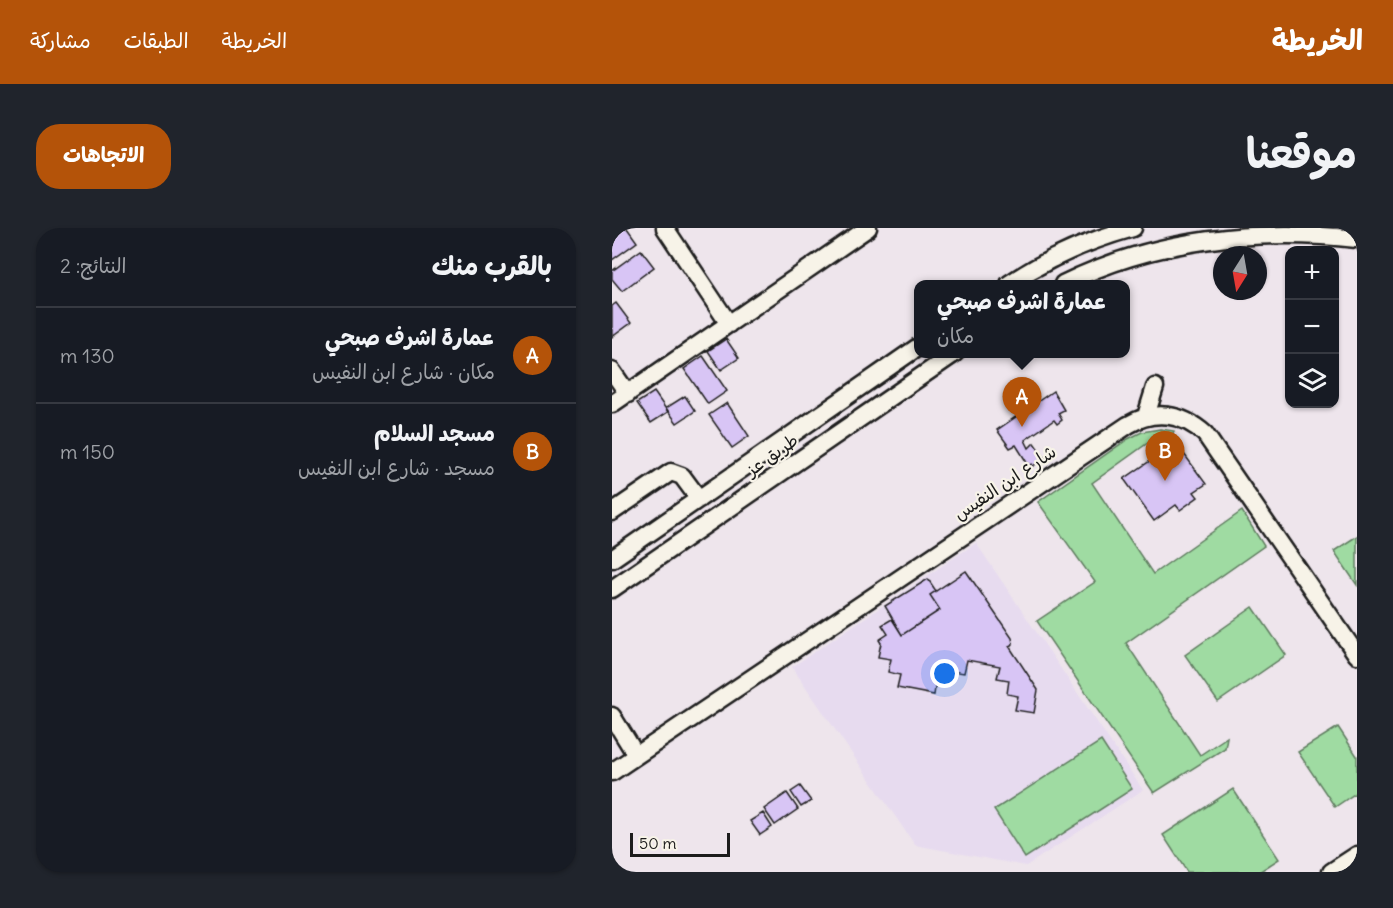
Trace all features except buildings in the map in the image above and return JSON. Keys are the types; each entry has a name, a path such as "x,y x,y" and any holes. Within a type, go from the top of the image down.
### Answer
{"street":[{"path":"664,228 729,324"},
{"path":"612,404 868,228"},
{"path":"1017,280 1072,250 1133,228"},
{"path":"1074,280 1131,257 1204,240 1282,233 1357,239"},
{"name":"طريق عز","path":"614,553 701,497 914,350"},
{"name":"طريق عز","path":"612,590 949,358"},
{"path":"612,371 628,394"},
{"path":"874,378 890,397"},
{"path":"1155,387 1146,416 1177,417 1204,434 1357,655"},
{"name":"شارع ابن النفيس","path":"612,771 1128,425 1146,416"},
{"path":"612,512 670,472 682,476 719,516"},
{"path":"612,716 618,739 636,755"},
{"path":"1331,872 1357,855"}],"shaded area":[{"path":"976,543 1143,790 1026,866 915,845 792,667"}],"green space":[{"path":"1160,429 1174,431 1173,434 1159,435 1092,483 1153,574 1242,511 1264,546 1126,643 1200,755 1227,737 1225,748 1154,793 1037,621 1095,582 1038,502 1128,439 1142,432"},
{"path":"1357,536 1357,585 1334,551"},
{"path":"1253,607 1286,655 1218,702 1185,655"},
{"path":"1338,727 1357,756 1357,792 1335,807 1298,752"},
{"path":"1101,741 1132,789 1025,858 994,810"},
{"path":"1233,789 1279,859 1259,872 1187,872 1163,835"}],"place":[{"name":"عمارة اشرف صبحي","path":"1022,427"},
{"name":"مسجد السلام","path":"1165,481"}]}
